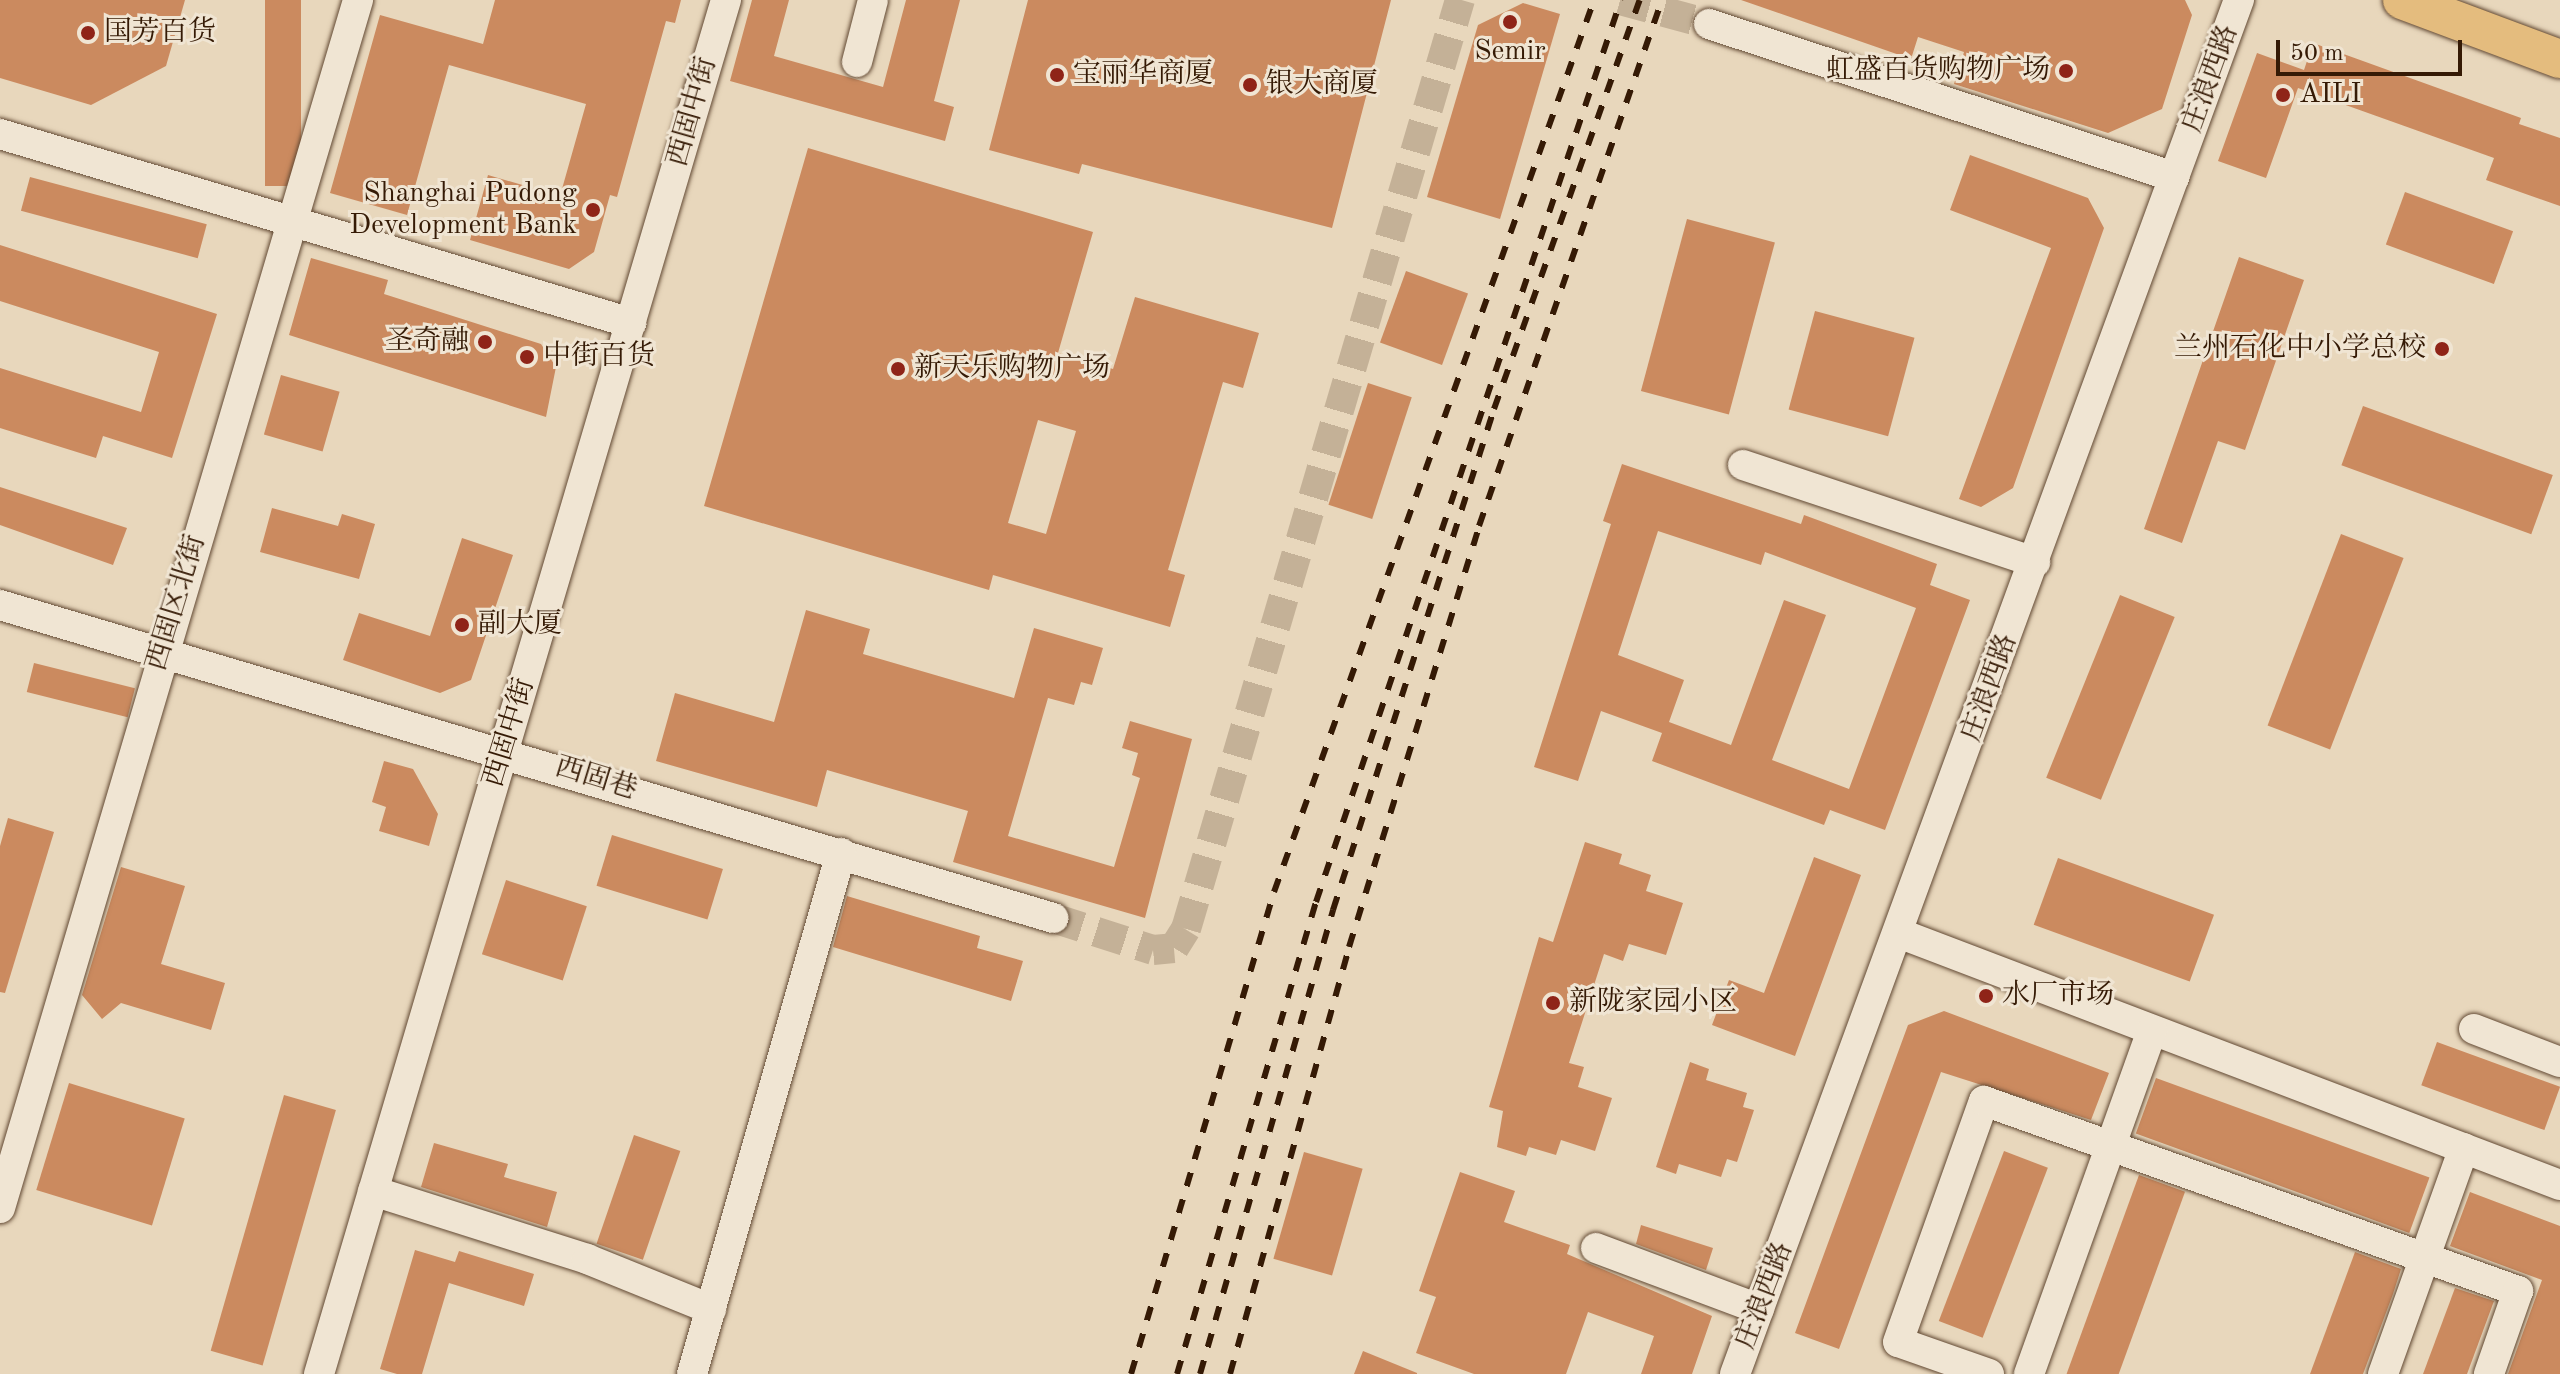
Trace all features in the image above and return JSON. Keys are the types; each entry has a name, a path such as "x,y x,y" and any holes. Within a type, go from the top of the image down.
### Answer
{"main road":[{"path":"2402,0 2560,59"}],"street":[{"name":"西固区北街","path":"0,1208 162,652 358,0"},
{"name":"西固中街","path":"319,1374 726,0"},
{"path":"857,62 873,0"},
{"name":"庄浪西路","path":"1735,1374 1901,934 2239,0"},
{"path":"1709,24 2175,177"},
{"path":"0,134 631,323"},
{"path":"1743,465 2035,562"},
{"name":"西固巷","path":"0,605 505,751 1053,918"},
{"path":"692,1374 841,853"},
{"path":"1901,934 2560,1185"},
{"path":"2474,1029 2560,1062"},
{"path":"2029,1374 2152,1030"},
{"path":"1989,1374 1898,1342 1984,1101 2518,1291 2489,1374"},
{"path":"2383,1374 2464,1148"},
{"path":"373,1191 587,1259 711,1309"},
{"path":"1596,1248 1759,1309"}],"building":[{"name":"国芳百货","path":"0,0 185,0 166,66 91,105 0,78"},
{"path":"265,0 301,0 301,186 265,186"},
{"path":"495,0 681,0 675,23 666,21 617,197 610,195 594,252 569,269 470,240 488,175 560,196 586,104 449,65 407,215 330,193 380,15 483,44"},
{"path":"752,0 789,0 774,56 883,87 906,0 960,0 934,101 954,107 945,141 730,81"},
{"name":"银大商厦","path":"1028,0 1391,0 1332,228 1082,164 1079,174 989,150"},
{"name":"虹盛百货购物广场","path":"1741,0 2185,0 2192,15 2162,109 2108,133 1954,84 1964,52 1918,37 1911,59"},
{"path":"1523,3 1560,14 1500,219 1427,197 1478,25"},
{"path":"2313,43 2521,118 2519,124 2560,138 2560,206 2486,180 2494,158 2298,88 2266,178 2218,161 2257,53 2304,70"},
{"name":"新天乐购物广场","path":"808,148 1093,232 1058,353 1113,369 1135,297 1259,333 1243,388 1223,382 1168,570 1185,575 1170,627 993,575 989,590 704,506","holes":["1038,420 1076,431 1046,534 1008,523"]},
{"path":"1970,155 2088,198 2104,228 2013,488 1981,507 1959,499 2051,248 1950,210"},
{"path":"30,177 207,224 198,258 21,211"},
{"path":"2405,192 2513,231 2494,284 2386,245"},
{"path":"1687,219 1775,243 1729,414 1641,391"},
{"path":"0,245 217,314 172,458 103,436 96,458 0,428 0,368 141,412 159,352 0,301"},
{"path":"2239,257 2304,280 2245,450 2218,441 2182,543 2144,529"},
{"path":"311,258 388,280 384,294 541,344 556,367 546,417 289,335"},
{"path":"1406,271 1468,294 1442,365 1380,342"},
{"path":"1815,311 1914,338 1888,436 1789,410"},
{"path":"281,375 340,392 323,451 264,435"},
{"path":"1368,383 1412,397 1372,519 1328,505"},
{"path":"2363,406 2553,475 2531,534 2341,465"},
{"path":"1622,464 1801,524 1804,515 1937,564 1930,585 1970,600 1885,830 1830,810 1824,825 1652,761 1662,733 1601,711 1578,781 1534,767 1611,524 1603,521","holes":["1658,531 1761,565 1765,552 1916,608 1849,789 1772,760 1826,615 1784,600 1731,745 1669,722 1684,680 1618,655"]},
{"path":"0,487 127,528 113,565 0,525"},
{"path":"272,508 338,526 342,514 375,524 359,579 260,552"},
{"path":"2341,534 2404,558 2330,749 2268,725"},
{"name":"副大厦","path":"462,538 513,555 471,680 440,693 343,660 359,613 430,636"},
{"path":"2120,595 2175,617 2101,800 2046,778"},
{"path":"806,610 870,629 863,654 1014,698 1034,628 1103,648 1092,685 1081,682 1074,705 1048,698 1008,836 1114,867 1140,778 1132,775 1138,753 1122,748 1130,721 1192,739 1145,918 953,862 968,811 827,770 817,807 656,761 675,693 774,722"},
{"path":"34,663 135,688 128,717 27,692"},
{"path":"384,761 413,769 438,814 429,846 379,831 386,807 372,802"},
{"path":"8,818 54,832 5,993 0,992 0,846"},
{"path":"612,835 723,869 707,920 597,886"},
{"name":"新陇家园小区","path":"1585,842 1622,854 1619,864 1651,875 1646,891 1683,903 1666,955 1629,944 1623,961 1604,954 1569,1063 1584,1067 1578,1087 1612,1098 1595,1151 1561,1140 1556,1155 1529,1147 1526,1156 1497,1147 1503,1111 1489,1107 1539,937 1553,942"},
{"path":"1814,857 1861,875 1795,1056 1712,1025 1729,980 1764,993"},
{"path":"2058,858 2214,915 2190,981 2034,925"},
{"path":"121,867 185,886 161,964 225,983 211,1030 121,1003 102,1019 82,995"},
{"path":"506,880 587,906 563,980 482,954"},
{"path":"847,896 980,936 977,948 1023,961 1011,1001 833,947"},
{"path":"1944,1011 2109,1073 2091,1120 1941,1072 1839,1349 1795,1333 1908,1025"},
{"path":"2437,1042 2560,1087 2544,1130 2421,1085"},
{"path":"1690,1062 1709,1069 1706,1080 1747,1093 1743,1107 1754,1110 1737,1162 1727,1159 1721,1177 1679,1164 1676,1174 1656,1167"},
{"path":"2156,1078 2429,1178 2409,1233 2136,1133"},
{"path":"69,1083 185,1118 152,1225 36,1190"},
{"path":"284,1095 336,1110 263,1366 211,1351"},
{"path":"634,1135 680,1151 643,1260 597,1244"},
{"path":"434,1143 508,1164 504,1177 557,1192 547,1227 421,1187"},
{"path":"2004,1151 2048,1168 1983,1338 1939,1321"},
{"path":"1304,1152 1363,1169 1332,1276 1273,1259"},
{"path":"1460,1172 1515,1191 1504,1222 1570,1245 1567,1254 1712,1316 1692,1374 1641,1374 1654,1336 1588,1312 1566,1374 1474,1374 1416,1353 1436,1297 1419,1291"},
{"path":"2139,1175 2185,1192 2119,1374 2067,1374"},
{"path":"2470,1192 2560,1226 2560,1374 2508,1374 2542,1280 2450,1246"},
{"path":"1641,1225 1713,1248 1706,1270 1636,1244"},
{"path":"415,1250 455,1262 459,1251 534,1274 524,1306 449,1283 422,1374 397,1374 380,1369"},
{"path":"2355,1252 2401,1269 2393,1294 2363,1374 2310,1374"},
{"path":"2455,1288 2494,1301 2467,1374 2423,1374"},
{"path":"1363,1351 1417,1373 1417,1374 1354,1374"}],"tunnel":[{"path":"1053,918 1153,950 1174,948 1186,929 1460,0"},
{"path":"1620,0 1709,24"}],"railway":[{"path":"1131,1374 1274,892 1594,0"},
{"path":"1177,1374 1316,902 1621,0"},
{"path":"1200,1374 1333,910 1494,409 1640,0"},
{"path":"1230,1374 1349,947 1479,526 1662,0"}],"place":[{"name":"Semir","path":"1510,22"},
{"name":"国芳百货","path":"88,33"},
{"name":"虹盛百货购物广场","path":"2066,71"},
{"name":"宝丽华商厦","path":"1057,75"},
{"name":"银大商厦","path":"1250,85"},
{"name":"AILI","path":"2283,95"},
{"name":"Shanghai Pudong Development Bank","path":"593,210"},
{"name":"圣奇融","path":"485,342"},
{"name":"兰州石化中小学总校","path":"2442,349"},
{"name":"中街百货","path":"527,357"},
{"name":"新天乐购物广场","path":"898,369"},
{"name":"副大厦","path":"462,625"},
{"name":"水厂市场","path":"1986,996"},
{"name":"新陇家园小区","path":"1553,1003"}]}
